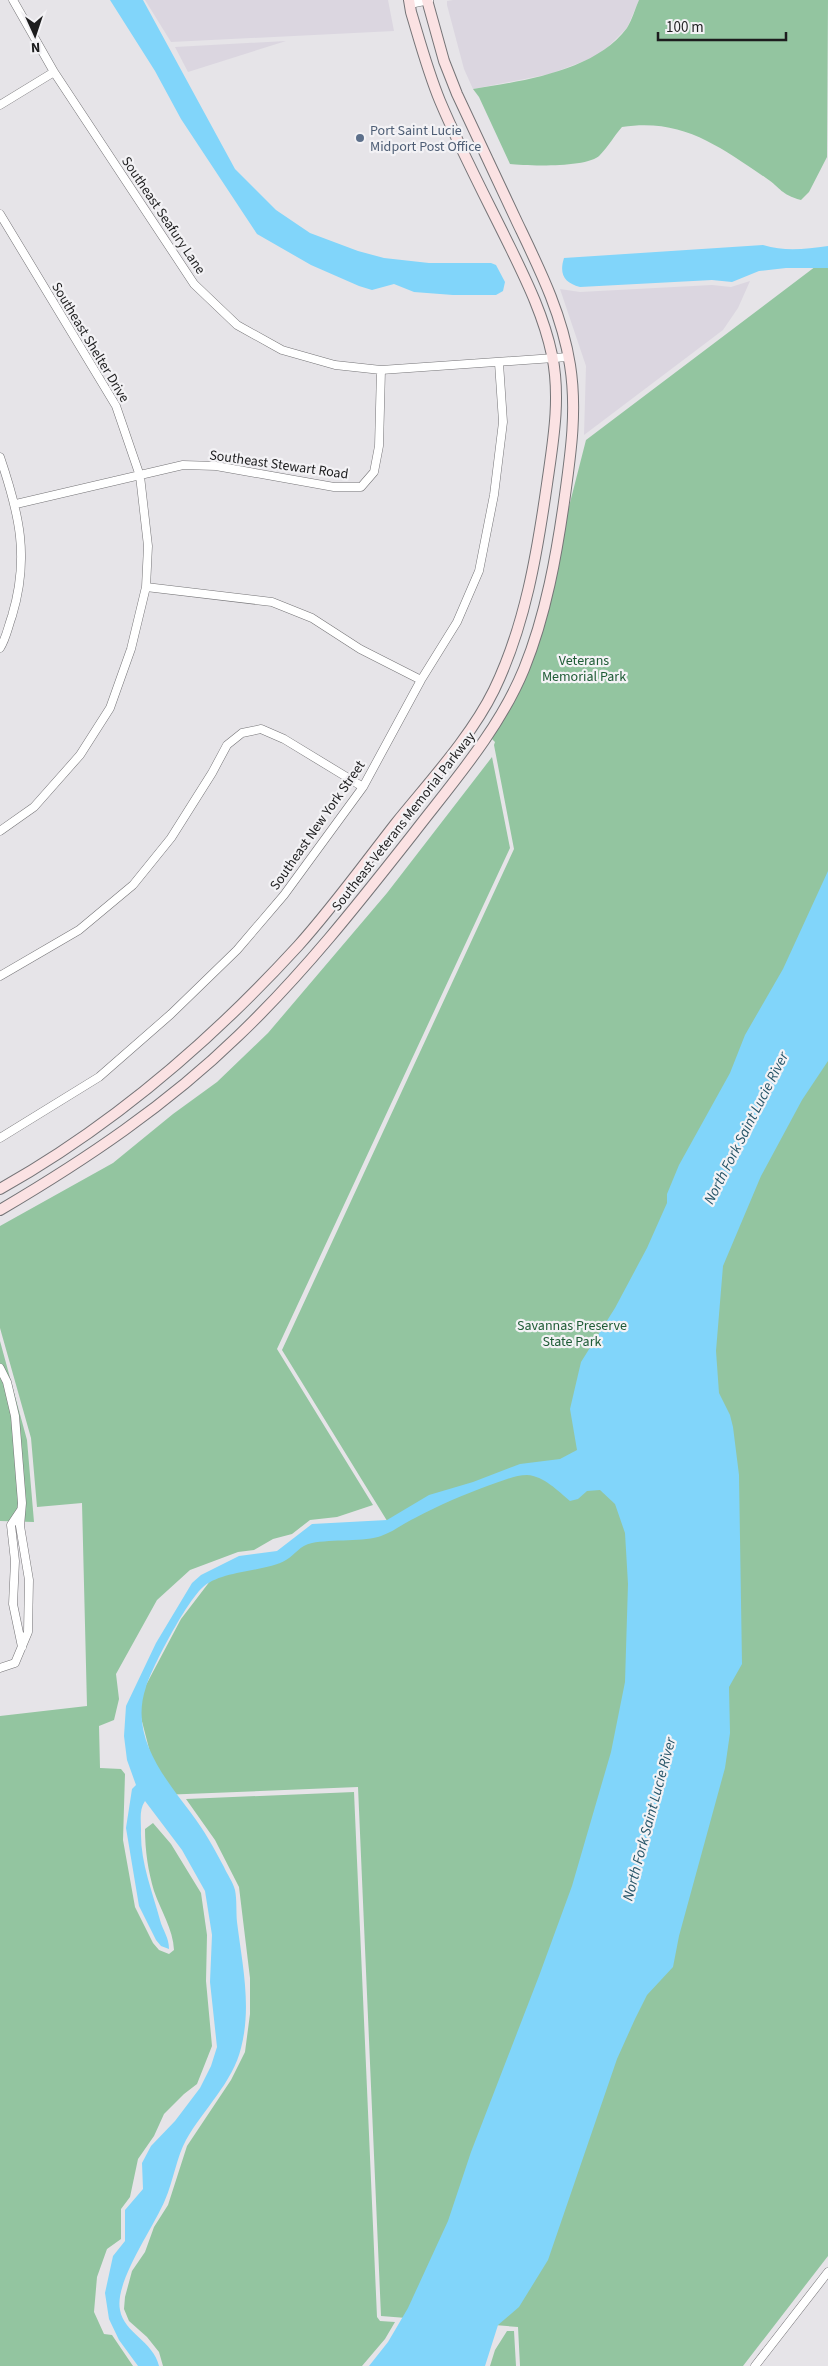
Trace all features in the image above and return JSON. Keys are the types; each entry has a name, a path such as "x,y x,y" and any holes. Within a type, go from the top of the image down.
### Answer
{"main road":[{"name":"Southeast Veterans Memorial Parkway","path":"0,1210 69,1169 163,1102 238,1036 318,952 459,775 507,702 524,668 552,569 573,436 573,402 568,357 552,296 456,94 444,61 428,0"},
{"name":"Southeast Veterans Memorial Parkway","path":"0,1188 51,1160 145,1092 220,1027 300,943 471,728 492,694 508,660 521,619 535,560 555,427 552,358 538,306 440,100 410,2"}],"street":[{"name":"Southeast Seafury Lane","path":"13,0 54,72 194,284 237,325 282,350 335,365 381,370 568,357"},
{"path":"410,2 428,0"},
{"path":"0,105 54,72"},
{"name":"Southeast Shelter Drive","path":"0,214 116,406 140,476 148,546 146,587 131,649 110,708 80,755 34,807 0,831"},
{"name":"Southeast New York Street","path":"0,1138 98,1077 171,1014 237,950 284,895 363,787 421,680 457,622 479,571 494,495 503,422 499,362"},
{"name":"Southeast Stewart Road","path":"16,504 183,465 216,466 334,487 361,487 374,472 379,446 381,370"},
{"path":"0,457 16,504 22,537 21,566 16,601 0,648"},
{"path":"146,587 272,602 312,618 360,649 421,680"},
{"path":"0,976 79,930 133,885 171,838 212,773 227,745 242,733 261,729 269,732 284,739 363,787"},
{"path":"0,1368 7,1382 15,1416 21,1510 20,1526 28,1571 28,1632 15,1663 0,1668"},
{"path":"21,1510 11,1525 15,1561 12,1590 17,1632 22,1647"},
{"path":"12,1590 28,1590"},
{"path":"758,2365 828,2272"}],"shaded area":[{"path":"145,0 388,0 394,31 171,42"},
{"path":"639,0 627,28 600,55 550,74 473,89 464,69 447,5 447,1"},
{"path":"286,41 188,72 175,47"},
{"path":"750,281 738,308 723,330 584,435 586,366 560,289 580,292 712,285 731,287"}],"green space":[{"path":"639,0 828,0 827,157 809,192 801,200 785,193 766,178 715,145 682,131 663,127 644,125 622,127 600,155 584,162 557,165 510,164 479,97 473,89 535,78 557,72 596,55 613,43 627,28"},
{"name":"Savannas Preserve State Park","path":"828,257 828,2256 743,2366 520,2366 518,2327 381,2316 358,1787 161,1795 137,1702 181,1619 217,1572 317,1538 389,1524 282,1350 514,849 494,745 495,742 492,739 526,675 586,440"},
{"path":"492,757 510,848 277,1349 373,1505 337,1517 310,1520 292,1534 273,1539 254,1550 238,1552 190,1570 157,1600 116,1674 119,1699 114,1720 99,1726 100,1768 121,1769 125,1774 123,1840 135,1907 153,1943 159,1950 169,1954 174,1950 166,1920 154,1891 146,1853 145,1829 153,1823 171,1844 201,1893 207,1935 206,1981 212,2046 197,2084 164,2114 154,2136 138,2159 130,2197 121,2209 121,2239 107,2249 97,2277 94,2312 104,2334 112,2335 133,2366 0,2366 0,1716 87,1706 82,1503 37,1507 31,1438 0,1328 0,1226 113,1163 173,1114 217,1082 268,1033 387,893"},
{"path":"0,1341 27,1440 34,1522 0,1521"},
{"path":"354,1792 377,2317 380,2321 395,2322 385,2339 362,2366 163,2366 159,2352 147,2337 129,2321 124,2309 125,2297 132,2271 145,2252 154,2227 168,2205 187,2146 231,2080 245,2052 250,2014 250,1978 239,1887 215,1840 186,1799"},
{"path":"507,2331 514,2331 516,2366 490,2366 495,2350"}],"water":[{"path":"110,0 143,0 235,169 276,210 310,233 358,251 384,258 429,263 491,263 496,265 505,282 503,291 496,295 453,295 414,292 394,284 372,290 311,265 257,234 181,119 155,71"},
{"path":"763,245 788,249 828,246 828,268 786,268 759,271 732,282 712,280 580,287 570,283 564,277 562,269 564,258"},
{"name":"North Fork Saint Lucie River","path":"828,871 828,1061 802,1100 761,1176 723,1266 716,1351 719,1393 730,1415 733,1427 739,1475 742,1664 729,1687 730,1733 725,1768 679,1936 673,1967 647,1995 617,2059 548,2260 519,2307 498,2325 485,2366 369,2366 388,2342 408,2308 448,2221 471,2152 572,1886 611,1752 625,1682 628,1584 625,1533 615,1504 600,1490 587,1491 578,1499 570,1501 545,1481 527,1475 508,1478 481,1488 433,1509 381,1536 367,1539 312,1543 304,1546 286,1560 277,1564 231,1574 210,1582 202,1588 187,1607 150,1677 142,1705 142,1722 152,1755 170,1785 196,1819 213,1846 235,1890 245,1985 246,2016 241,2048 237,2060 225,2084 186,2140 165,2200 136,2255 123,2285 120,2310 123,2318 127,2325 151,2350 159,2366 138,2366 119,2340 109,2319 105,2293 113,2256 125,2241 125,2210 143,2189 142,2163 151,2146 175,2121 200,2088 211,2066 217,2047 210,1982 212,1935 205,1891 182,1850 145,1801 141,1815 142,1853 169,1949 161,1946 156,1940 139,1906 126,1828 132,1789 136,1785 127,1760 124,1736 126,1706 156,1643 192,1583 201,1575 239,1556 277,1551 312,1524 387,1520 429,1495 473,1482 520,1464 560,1459 577,1450 570,1409 581,1362 615,1308 647,1248 667,1203 667,1194 679,1165 730,1073 745,1035 783,969"}],"place":[{"name":"Port Saint Lucie Midport Post Office","path":"360,138"}],"park label":[{"name":"Veterans Memorial Park","path":"584,668"}]}
